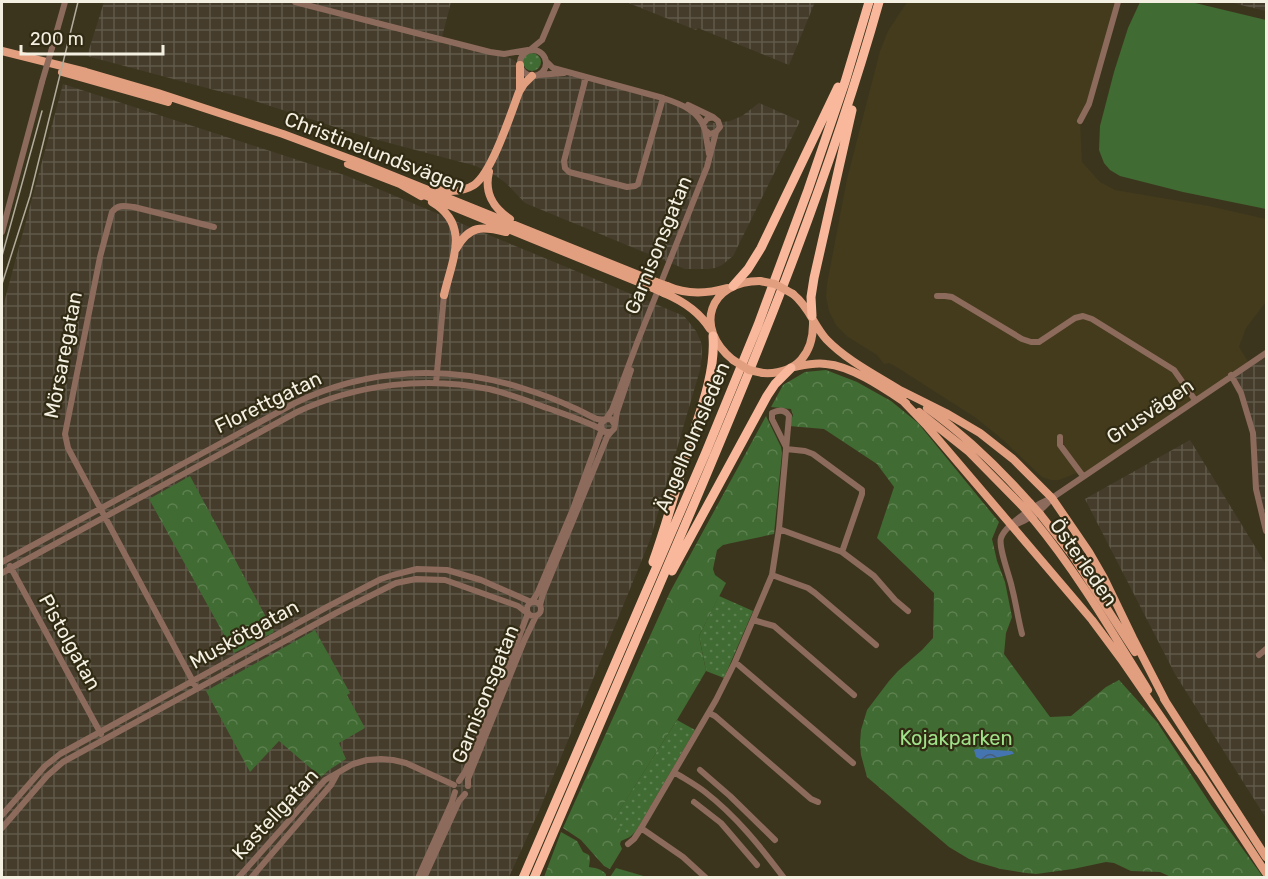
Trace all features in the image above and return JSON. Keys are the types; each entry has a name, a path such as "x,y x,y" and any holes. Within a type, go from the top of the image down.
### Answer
{"highway":[{"name":"Ängelholmsleden","path":"523,878 702,462 758,325 808,190 869,2"},
{"name":"Ängelholmsleden","path":"534,878 721,441 794,258 828,163 879,2"},
{"path":"813,318 814,278 870,34"},
{"path":"732,287 748,269 760,248 854,52"},
{"path":"618,658 654,559 710,374 713,356 712,333"},
{"path":"652,603 668,578 770,391 792,367"}],"main road":[{"name":"Christinelundsvägen","path":"2,51 158,93 283,134 383,171 543,236 666,290 693,308 712,333"},
{"name":"Christinelundsvägen","path":"2,57 105,84 294,143 654,285"},
{"path":"519,92 520,64"},
{"path":"534,76 524,84 519,92 492,161 487,186 492,202 505,216 543,236"},
{"path":"383,171 437,189 454,191 469,188 478,182 492,161"},
{"path":"400,184 435,203 452,220 456,231 455,252"},
{"path":"444,295 455,252 460,241 471,230 504,232 559,249"},
{"path":"760,281 775,284 793,294 804,304 813,318 813,337 803,357 792,367 763,373 749,370 732,360 720,348 712,333 711,314 720,295 732,287 760,281"},
{"name":"Christinelundsvägen","path":"666,290 696,293 732,287"},
{"name":"Österleden","path":"813,318 825,337 835,347 902,396"},
{"name":"Österleden","path":"792,367 820,363 844,368 902,396 937,415 1001,471 1037,517 1073,556 1266,857"},
{"path":"902,396 946,413 980,433 1013,459 1052,498 1104,578 1166,702"},
{"path":"902,396 1092,620 1198,772"},
{"name":"Österleden","path":"1037,517 1050,540 1105,619 1198,772 1266,873"}],"street":[{"path":"2,232 65,2"},
{"path":"295,2 504,54 520,64"},
{"path":"558,2 545,34 540,42 523,54 520,64 522,71 534,76 553,73 573,74"},
{"path":"1080,121 1089,104 1118,2"},
{"path":"534,76 543,70 545,34"},
{"path":"504,54 529,50 539,51 553,68 679,104 697,115 710,134 716,132"},
{"path":"586,77 564,161 565,168 569,172 627,187 636,185 640,181 663,98"},
{"path":"679,104 690,105 713,117"},
{"path":"704,127 707,119 713,117"},
{"name":"Garnisonsgatan","path":"418,878 495,700 526,622 527,607 538,592 573,509 602,429 601,424 612,410 706,167 716,132 720,127 718,121 713,117"},
{"name":"Garnisonsgatan","path":"704,127 709,158"},
{"name":"Mörsaregatan","path":"197,689 99,509 68,448 65,434 100,257 115,208 134,207 214,227"},
{"path":"436,383 444,295"},
{"path":"937,296 952,297 1022,339 1031,342 1040,342 1076,318 1083,316 1092,319 1174,370 1195,400"},
{"name":"Garnisonsgatan","path":"424,878 459,801 468,791 470,774 531,625 541,612 543,594 607,437 614,429 637,344"},
{"name":"Grusvägen","path":"1011,526 1021,523 1083,476 1266,353"},
{"name":"Florettgatan","path":"4,561 313,394 375,376 413,372 468,375 525,389 597,419 605,419"},
{"path":"1232,375 1241,393 1253,433 1256,489 1266,531"},
{"name":"Florettgatan","path":"2,573 279,422 314,405 375,387 409,383 464,385 496,391 602,429"},
{"path":"628,844 641,828 709,713 735,662 772,574 779,529 789,416 786,412 779,410 772,413 771,418 786,448"},
{"path":"605,419 612,420 615,425"},
{"path":"602,429 605,432 611,432"},
{"path":"1060,437 1060,445 1083,476"},
{"path":"786,448 813,454 862,490 842,552"},
{"path":"1011,526 1000,542 1022,634"},
{"path":"779,529 842,552 874,576 908,612"},
{"name":"Pistolgatan","path":"4,561 11,568 104,740"},
{"name":"Muskötgatan","path":"2,815 48,763 60,754 381,579 404,571 447,570 481,580 532,602"},
{"path":"772,574 815,592 876,645"},
{"name":"Muskötgatan","path":"2,828 55,768 69,758 336,613 396,583 424,579 445,580 518,606 528,613"},
{"path":"532,602 540,605"},
{"name":"Garnisonsgatan","path":"528,613 536,616"},
{"path":"753,620 774,626 854,695"},
{"path":"1259,655 1266,649"},
{"path":"735,662 853,763"},
{"path":"709,713 811,799 818,802"},
{"name":"Kastellgatan","path":"238,878 325,780 353,764 367,760 393,760 406,763 456,786"},
{"path":"700,770 775,840"},
{"path":"674,772 705,792 730,813 755,840 784,878"},
{"name":"Kastellgatan","path":"251,878 331,785 337,774"},
{"name":"Garnisonsgatan","path":"456,786 465,782 468,786"},
{"path":"705,792 713,782"},
{"name":"Garnisonsgatan","path":"456,786 459,795 465,794"},
{"path":"694,802 721,823 757,865"},
{"path":"721,823 730,813"},
{"path":"641,828 683,857 706,878"}],"shaded area":[{"path":"104,2 451,2 441,41 503,55 514,60 518,65 518,88 535,77 573,75 687,108 702,121 715,123 730,121 742,116 759,103 800,121 733,256 715,268 685,269 525,203 506,183 476,166 363,136 252,100 87,56"},
{"path":"626,2 815,2 789,65"},
{"path":"907,2 1118,2 1089,104 1080,121 1082,162 1100,182 1115,190 1209,206 1266,219 1266,302 1246,328 1239,347 1249,363 1083,476 1079,472 1059,480 1042,477 976,418 895,366 889,363 884,364 877,355 848,337 836,325 829,311 826,296 827,284 847,179 880,51 888,31"},
{"path":"1230,2 1266,2 1266,11 1245,6"},
{"path":"63,84 347,176 684,316 696,331 701,342 700,370 650,540 539,811 509,877 2,878 2,310"},
{"path":"1266,357 1266,524 1258,488 1255,436 1235,377"},
{"path":"1190,440 1266,563 1266,818 1175,674 1085,499"}],"green space":[{"path":"1140,2 1191,2 1266,20 1266,209 1120,176 1104,163 1099,150 1100,126 1128,28"},
{"path":"528,53 536,53 541,58 539,69 528,71 523,66 523,58"},
{"name":"Kojakparken","path":"826,370 857,382 891,401 918,423 999,522 992,539 1005,582 1012,617 1006,633 1004,654 1050,717 1071,716 1106,687 1119,680 1157,722 1211,805 1263,877 1171,877 1160,872 1131,871 1106,862 1036,874 1001,869 969,859 949,847 867,777 860,743 867,710 898,671 933,638 934,593 877,538 894,487 877,464 824,429 789,426 793,415 791,409 771,407 783,385 805,372"},
{"path":"766,416 782,453 774,534 723,545 717,550 713,569 715,575 726,583 699,636 706,671 612,822 630,837 621,841 622,849 610,869 604,866 581,840 563,828 670,592"},
{"path":"190,476 274,632 234,653 149,499"},
{"path":"719,596 753,611 724,678 706,671 699,636"},
{"path":"315,630 350,693 347,695 365,728 339,743 346,759 321,777 279,741 250,772 206,691"},
{"path":"677,720 695,730 636,831 630,837 611,823"},
{"path":"561,832 577,841 583,852 589,855 589,867 602,871 606,877 544,877"},
{"path":"616,868 647,877 610,877"}],"water":[{"path":"974,750 1012,751 1014,754 980,759 976,757"}],"railway":[{"path":"2,284 30,196 78,2"},
{"path":"2,256 42,111"}]}
